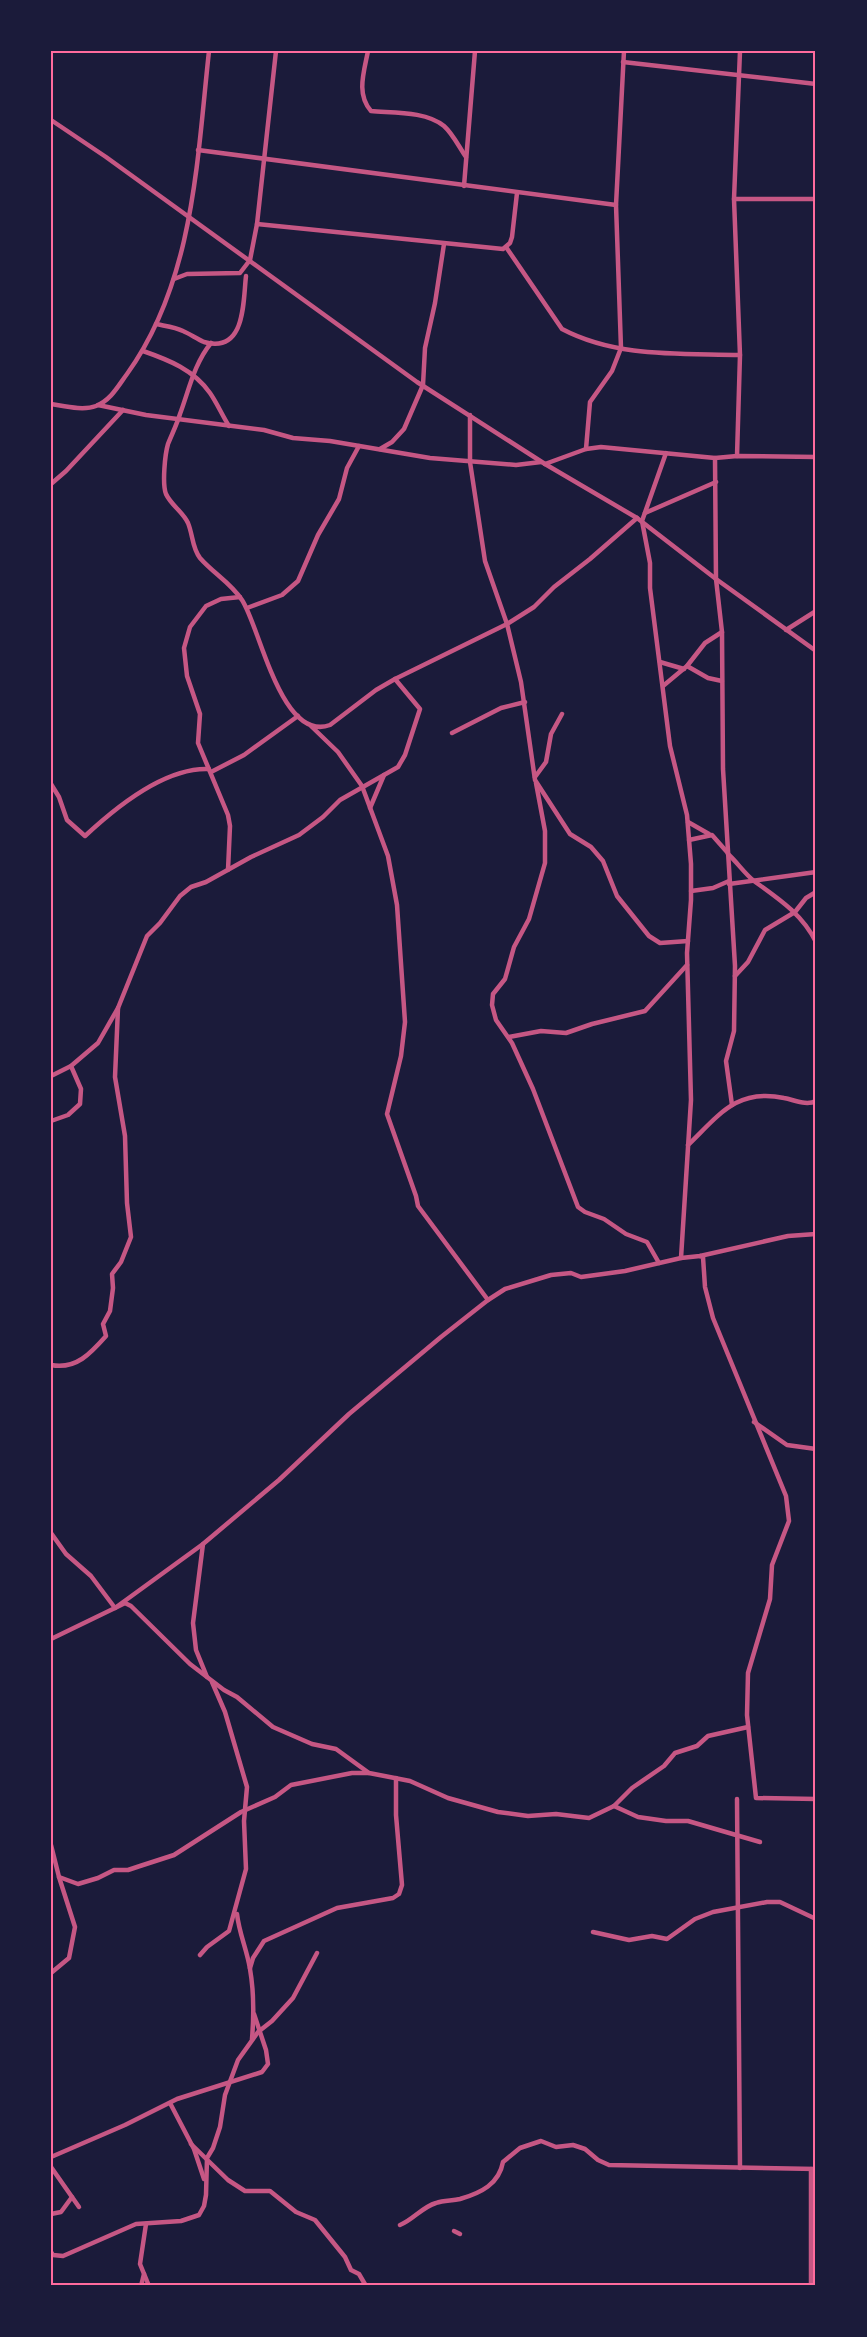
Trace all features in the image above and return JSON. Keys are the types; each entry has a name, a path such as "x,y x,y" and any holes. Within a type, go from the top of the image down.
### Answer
{"street":[{"path":"98,405 108,399 143,351 174,280 188,218 209,51"},
{"path":"174,280 187,274 240,273 244,271 250,260 257,224 276,51"},
{"path":"368,51 361,93 371,111 410,114 443,125 466,157"},
{"path":"464,186 475,51"},
{"path":"586,449 590,402 612,371 621,348 616,205 624,51"},
{"path":"737,456 740,354 734,199 740,51"},
{"path":"623,62 816,84"},
{"path":"51,120 423,385 543,463 642,521 716,579 816,651"},
{"path":"198,150 616,205"},
{"path":"257,224 498,249 506,247 512,237 517,193"},
{"path":"734,199 816,199"},
{"path":"380,449 392,442 404,429 423,385 425,348 444,244"},
{"path":"506,247 562,329 584,339 636,352 740,354"},
{"path":"156,324 182,331 202,341 223,342 236,332 240,323 246,276"},
{"path":"211,343 194,374 168,444 166,494 188,523 195,551 240,597 247,608 262,654 286,701 298,716 338,752 362,786 388,856 397,905 405,1022 401,1056 387,1116 418,1206 488,1300"},
{"path":"143,351 194,374 210,393 229,426"},
{"path":"51,404 83,407 98,405 178,420 264,430 293,438 470,462 516,465 543,463 586,449 601,447 715,458 816,457"},
{"path":"51,484 123,410"},
{"path":"470,415 470,462 485,561 507,624 525,702 545,831 545,863 529,919 514,947 505,979 493,994 492,1005 496,1020 509,1037 533,1089 578,1206 582,1211 604,1219 626,1234 647,1242 659,1263"},
{"path":"247,608 282,595 298,581 318,535 339,500 347,468 359,446"},
{"path":"666,453 642,521 650,562 650,588 670,746 685,803 689,840 691,891 687,964 691,1100 681,1258"},
{"path":"715,458 716,579 722,632 723,769 735,976 734,1031 726,1061 732,1105"},
{"path":"645,513 716,482"},
{"path":"310,725 327,727 376,690 507,624 534,607 554,586 590,560 637,518"},
{"path":"228,870 230,826 228,815 198,743 200,714 184,655 190,627 206,606 221,599 240,597"},
{"path":"786,630 816,611"},
{"path":"663,686 686,667 705,643 722,632"},
{"path":"660,662 686,667 708,678 722,681"},
{"path":"51,1076 71,1066 98,1043 118,1008 147,936 185,891 299,835 323,817 340,800 384,776 401,763 420,709 395,679"},
{"path":"452,733 501,708 525,702"},
{"path":"535,778 546,762 551,734 562,714"},
{"path":"51,784 59,797 67,820 85,836 122,805 168,777 196,768 210,770 244,755 298,716"},
{"path":"370,808 384,776"},
{"path":"535,778 570,834 591,847 603,861 615,893 649,936 660,943 688,941"},
{"path":"687,822 715,836 753,880 771,891 803,919 816,942"},
{"path":"689,840 710,835"},
{"path":"691,891 729,883 816,872"},
{"path":"735,976 748,962 765,930 795,912 806,898 816,892"},
{"path":"509,1037 541,1031 566,1033 591,1024 645,1011 687,964"},
{"path":"51,1365 70,1366 92,1352 106,1336 103,1324 110,1311 112,1275 121,1262 131,1237 128,1218 125,1136 115,1077 118,1008"},
{"path":"51,1121 68,1115 80,1104 81,1089 71,1066"},
{"path":"688,1144 732,1105 753,1095 768,1095 806,1103 816,1101"},
{"path":"115,1608 202,1544 272,1486 349,1414 488,1300 521,1283 551,1275 571,1273 581,1277 625,1271 681,1258 700,1257 788,1236 816,1234"},
{"path":"700,1257 703,1257 705,1287 713,1318 786,1496 789,1521 772,1565 770,1599 748,1673 748,1727 756,1798 816,1798"},
{"path":"754,1422 787,1445 816,1449"},
{"path":"51,1533 66,1554 91,1576 115,1608"},
{"path":"202,1544 193,1623 196,1650 207,1677"},
{"path":"51,1639 125,1603 131,1606 160,1636 212,1682 237,1697 273,1726 312,1744 336,1749 369,1773"},
{"path":"200,1955 207,1947 230,1931 246,1869 244,1810 247,1787 225,1712 212,1682"},
{"path":"51,1873 78,1884 114,1870 128,1870 174,1854 244,1810 275,1797 291,1785 332,1776 369,1773 410,1781 448,1798 512,1815 566,1814 586,1819 614,1806 632,1788 664,1766 675,1753 697,1746 708,1736 716,1733 748,1727"},
{"path":"250,1968 253,1958 264,1941 338,1908 393,1898 399,1894 402,1885 396,1815 396,1778"},
{"path":"736,1799 740,2168"},
{"path":"614,1806 638,1817 688,1821 760,1842"},
{"path":"51,1845 75,1927 69,1958 51,1973"},
{"path":"593,1932 629,1940 652,1936 667,1939 705,1915 775,1901 816,1919"},
{"path":"236,1911 238,1929 250,1968 254,2014 252,2038"},
{"path":"51,2252 52,2255 63,2256 136,2224 181,2221 199,2215 204,2206 207,2158 220,2127 225,2095 238,2060 252,2038 293,1998 317,1953"},
{"path":"51,2157 170,2103 262,2072 268,2064 266,2050 254,2014"},
{"path":"170,2103 191,2144 205,2181"},
{"path":"400,2225 419,2211 437,2202 459,2199 492,2185 501,2174 503,2162 520,2148 541,2141 556,2147 573,2145 585,2149 598,2160 609,2165 813,2169 811,2286"},
{"path":"191,2144 228,2180 246,2191 270,2191 296,2212 315,2220 345,2257 351,2270 359,2274 366,2286"},
{"path":"51,2167 79,2207"},
{"path":"51,2214 61,2212 72,2197"},
{"path":"146,2224 140,2264 149,2286"},
{"path":"454,2231 460,2234"},
{"path":"141,2286 144,2274"}]}
